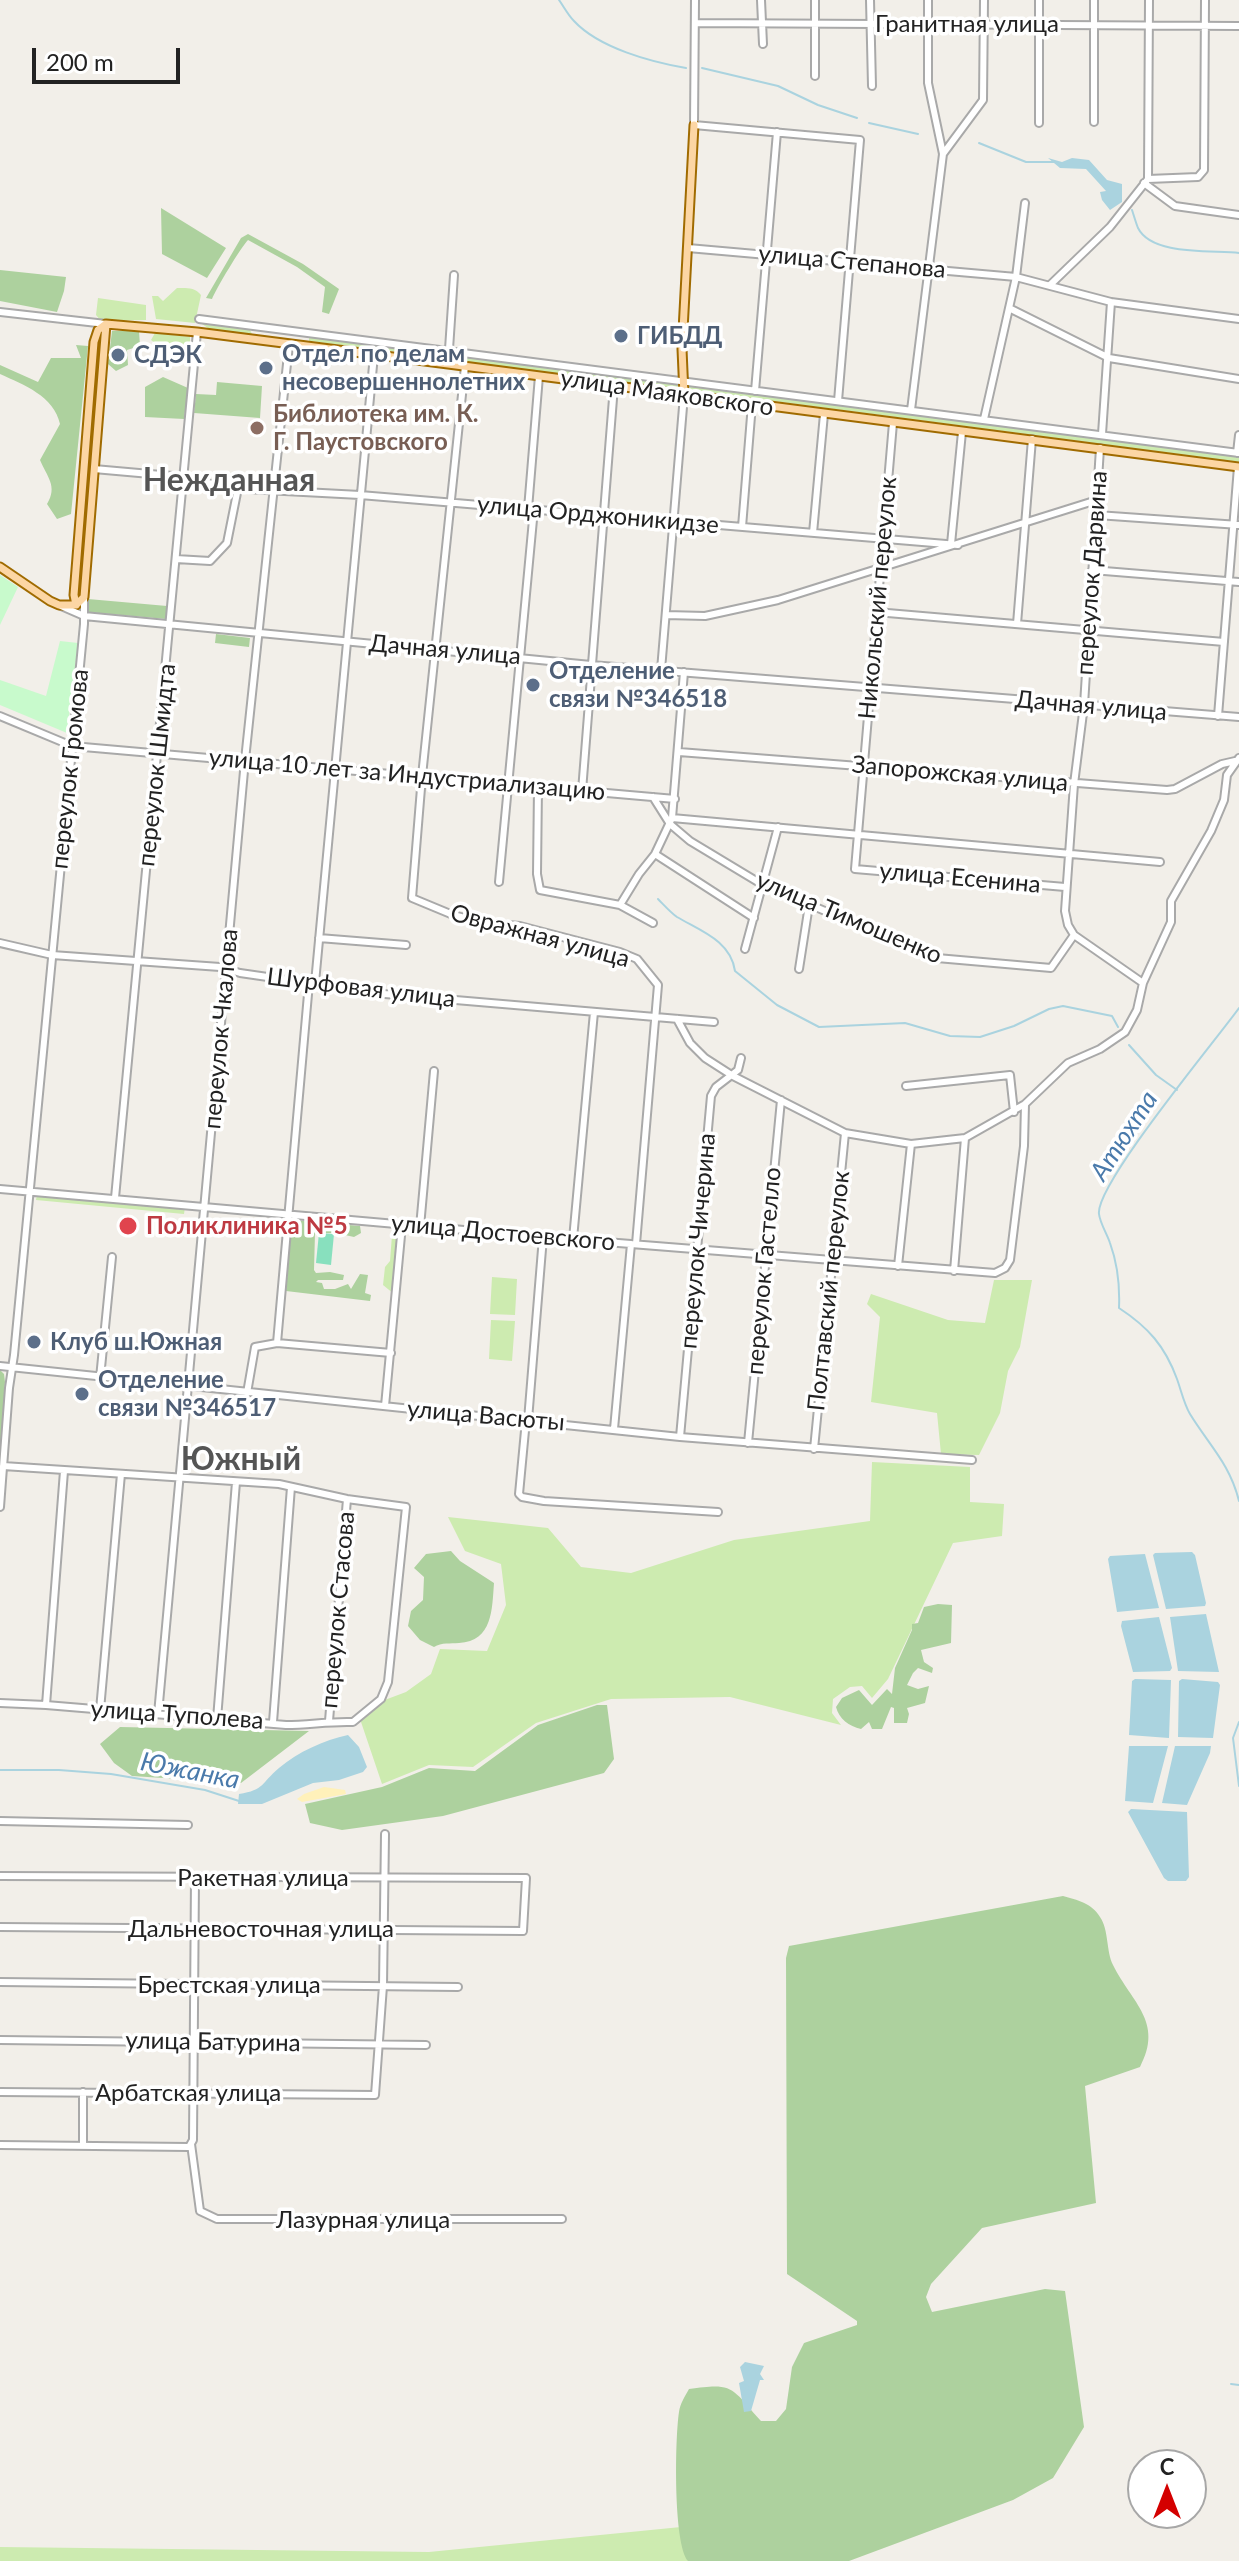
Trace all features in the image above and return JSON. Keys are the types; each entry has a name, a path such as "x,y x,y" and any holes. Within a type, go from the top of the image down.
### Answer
{"main road":[{"path":"684,395 682,382 694,125"},
{"path":"76,605 74,595 94,342 98,330 106,324"},
{"name":"улица Маяковского","path":"106,324 197,332 1238,467"},
{"name":"переулок Громова","path":"84,597 106,324"},
{"name":"Дачная улица","path":"0,565 58,602"},
{"path":"58,602 74,595"},
{"path":"76,605 84,597"},
{"path":"58,602 76,605"}],"street":[{"path":"695,0 694,125 860,140 838,401"},
{"path":"761,0 763,44"},
{"path":"815,0 815,76"},
{"path":"870,0 872,86"},
{"path":"911,410 943,154 928,83 928,0"},
{"path":"943,154 983,100 984,0"},
{"path":"1039,0 1039,123"},
{"path":"1094,0 1094,122"},
{"path":"1050,285 1110,227 1146,181 1149,0"},
{"path":"1146,181 1198,177 1204,170 1205,0"},
{"name":"Гранитная улица","path":"695,23 1239,26"},
{"path":"755,391 777,132"},
{"path":"1146,181 1175,206 1239,215"},
{"path":"984,419 1016,277 1025,203"},
{"name":"улица Степанова","path":"688,248 1016,277 1111,302 1239,319"},
{"path":"448,364 454,275"},
{"path":"1102,434 1111,302"},
{"path":"1009,308 1109,358 1239,379"},
{"name":"улица Маяковского","path":"0,312 106,324"},
{"name":"улица Маяковского","path":"199,319 1238,453"},
{"name":"переулок Шмидта","path":"115,1198 197,332"},
{"name":"переулок Чкалова","path":"158,1714 245,760 289,345"},
{"path":"277,1343 374,355"},
{"path":"422,776 465,366"},
{"path":"499,882 531,509 539,376"},
{"path":"582,791 614,386"},
{"path":"661,670 684,395"},
{"path":"742,527 752,404"},
{"path":"813,533 824,414"},
{"name":"Никольский переулок","path":"855,869 893,423"},
{"path":"954,545 962,432"},
{"path":"1238,453 1239,435"},
{"path":"1017,624 1032,439"},
{"name":"переулок Дарвина","path":"1074,935 1068,925 1065,887 1084,705 1100,448"},
{"path":"1218,716 1228,580 1236,525 1238,467"},
{"name":"улица Орджоникидзе","path":"94,469 184,477 238,488 449,502 954,545"},
{"path":"176,559 210,561 227,543 238,488"},
{"name":"улица Орджоникидзе","path":"666,615 705,616 778,600 1097,500"},
{"path":"1097,515 1236,525"},
{"path":"1092,570 1239,582"},
{"name":"переулок Громова","path":"0,1507 84,597"},
{"name":"Дачная улица","path":"58,602 84,616 591,665 1239,717"},
{"path":"76,605 84,616"},
{"path":"876,612 1224,642"},
{"path":"620,905 655,854 671,821 684,672"},
{"name":"улица 10 лет за Индустриализацию","path":"0,716 72,746 675,799"},
{"name":"Запорожская улица","path":"679,752 1167,790 1237,760"},
{"path":"677,1019 690,1043 705,1058 733,1076 845,1133 911,1144 965,1138 1025,1104 1068,1063 1100,1049 1125,1032 1137,1010 1143,983 1171,922 1171,901 1211,831 1224,800 1227,775 1237,760"},
{"name":"Овражная улица","path":"422,776 412,898 453,915 484,923 520,926 637,959 658,985 656,1018"},
{"path":"538,787 537,874 540,890 620,905 653,923"},
{"name":"улица Тимошенко","path":"653,797 690,841 763,885 937,958 1051,968 1074,935"},
{"path":"671,821 778,827 1160,862"},
{"path":"745,949 778,827"},
{"name":"улица Тимошенко","path":"655,854 754,918"},
{"name":"улица Есенина","path":"855,869 1065,887"},
{"path":"799,969 809,905"},
{"path":"1074,935 1143,983"},
{"path":"319,938 406,945"},
{"name":"Шурфовая улица","path":"0,943 52,955 220,967 385,994 714,1022"},
{"path":"573,1239 594,1012"},
{"path":"614,1429 656,1018"},
{"name":"переулок Чичерина","path":"680,1437 711,1096 716,1087 738,1070 741,1058"},
{"path":"420,1227 434,1071"},
{"path":"906,1086 1010,1075 1014,1112"},
{"name":"переулок Гастелло","path":"748,1443 781,1100"},
{"name":"улица Достоевского","path":"0,1189 420,1227 995,1273 1005,1268 1010,1260 1024,1146 1025,1104"},
{"name":"Полтавский переулок","path":"814,1449 845,1133"},
{"path":"954,1271 965,1138"},
{"path":"898,1266 911,1144"},
{"path":"385,1406 402,1225"},
{"path":"543,1237 519,1494 544,1501 718,1512"},
{"path":"100,1378 112,1257"},
{"path":"247,1393 255,1347 277,1343 391,1353"},
{"name":"улица Васюты","path":"0,1366 680,1437 972,1460"},
{"path":"3,1466 291,1487 347,1499"},
{"path":"46,1705 64,1471"},
{"path":"100,1710 121,1474"},
{"path":"217,1719 236,1482"},
{"path":"273,1722 291,1487"},
{"name":"улица Туполева","path":"0,1703 286,1725 353,1722 381,1699 388,1682 406,1507 347,1499"},
{"name":"переулок Стасова","path":"329,1721 347,1499"},
{"path":"0,1821 188,1825"},
{"path":"380,2044 385,1834"},
{"name":"Ракетная улица","path":"0,1876 526,1878 523,1931"},
{"path":"0,2145 190,2145 193,2140 195,1877"},
{"name":"Дальневосточная улица","path":"0,1927 523,1931"},
{"name":"Брестская улица","path":"0,1982 458,1987"},
{"name":"улица Батурина","path":"0,2040 426,2045"},
{"name":"Арбатская улица","path":"0,2092 375,2095 380,2044"},
{"path":"83,2092 83,2145"},
{"name":"Лазурная улица","path":"190,2145 200,2211 217,2219 562,2219"}],"green space":[{"path":"161,208 226,248 207,278 162,254"},
{"path":"248,234 303,264 339,289 329,314 322,312 325,287 297,267 248,240 212,299 206,298 241,238"},
{"path":"0,270 66,277 57,312 0,301"},
{"path":"177,288 193,289 201,295 195,323 156,319 152,296 158,296 163,301"},
{"path":"98,298 146,305 146,320 101,321 96,315"},
{"path":"202,324 250,330 253,336 211,330"},
{"path":"112,331 139,331 140,346 127,350 128,365 116,371 108,364"},
{"path":"155,333 190,337 190,342 183,349 159,346 151,340"},
{"path":"309,336 441,354 441,357 309,341"},
{"path":"98,339 103,339 82,594 78,594"},
{"path":"76,345 88,346 71,514 57,519 47,504 52,492 40,460 60,424 57,414 37,393 0,374 0,365 38,382 51,358 81,358"},
{"path":"455,356 678,385 677,389 454,360"},
{"path":"163,377 188,388 184,419 145,417 145,387"},
{"path":"217,382 262,386 260,418 194,413 196,394 216,395"},
{"path":"690,385 1190,449 1239,456 1239,462 689,390"},
{"path":"0,575 18,587 0,625"},
{"path":"88,599 167,606 166,619 87,612"},
{"path":"216,634 250,638 249,647 215,643"},
{"path":"60,641 78,643 67,733 0,705 0,680 46,696"},
{"path":"37,1194 185,1207 184,1214 36,1200"},
{"path":"292,1220 360,1226 361,1233 354,1237 315,1233 314,1270 316,1273 344,1275 343,1280 318,1280 316,1282 322,1283 324,1289 348,1284 351,1289 360,1274 368,1275 365,1293 371,1295 370,1301 286,1291"},
{"path":"319,1233 334,1234 331,1265 316,1263"},
{"path":"392,1235 399,1235 394,1294 383,1285 385,1267 390,1261"},
{"path":"492,1277 517,1279 515,1315 490,1314"},
{"path":"994,1280 1032,1280 1020,1347 1008,1371 1000,1413 979,1455 941,1454 937,1413 871,1402 880,1317 867,1304 871,1294 948,1320 985,1323"},
{"path":"491,1320 515,1321 512,1361 489,1359"},
{"path":"0,1370 5,1382 0,1459"},
{"path":"872,1462 970,1467 970,1502 1004,1504 1002,1536 953,1543 888,1679 872,1698 862,1686 850,1687 833,1699 832,1713 841,1725 730,1697 611,1699 536,1723 473,1767 429,1765 382,1784 360,1719 382,1701 406,1692 431,1674 440,1649 487,1651 506,1605 501,1564 465,1551 448,1517 548,1528 581,1567 631,1573 734,1540 870,1521"},
{"path":"451,1551 460,1561 494,1583 491,1613 479,1636 470,1641 434,1647 420,1640 408,1626 411,1611 423,1600 424,1577 414,1568 426,1554"},
{"path":"952,1605 951,1643 921,1650 924,1662 933,1668 932,1673 918,1668 907,1685 918,1689 929,1686 925,1703 907,1708 907,1723 894,1723 894,1708 891,1707 882,1729 872,1729 869,1722 861,1729 845,1721 836,1707 842,1698 859,1690 872,1705 887,1689 892,1694 895,1668 912,1624 918,1623 924,1607"},
{"path":"597,1705 607,1705 614,1759 604,1773 443,1816 342,1830 310,1823 305,1804 382,1787 429,1768 475,1771 538,1725"},
{"path":"120,1727 309,1731 241,1783 132,1776 114,1763 100,1744"},
{"path":"1063,1896 1088,1905 1097,1912 1105,1928 1113,1965 1143,2013 1149,2037 1140,2067 1085,2086 1096,2203 982,2228 931,2284 926,2297 932,2312 1045,2289 1065,2291 1084,2427 1053,2478 1013,2500 849,2561 688,2561 680,2534 676,2466 679,2412 689,2389 724,2387 737,2395 761,2421 776,2421 786,2409 792,2367 804,2343 857,2325 857,2321 787,2274 786,1958 789,1946"},
{"path":"691,2526 692,2561 0,2561 0,2547 429,2552"}],"sand":[{"path":"324,1787 345,1790 346,1794 302,1802 297,1799 304,1794"}],"water":[{"path":"1048,158 1062,162 1072,158 1089,160 1107,180 1122,184 1122,202 1110,210 1100,192 1106,191 1086,169 1060,168"},
{"path":"1192,1552 1205,1606 1166,1609 1153,1555"},
{"path":"1145,1554 1159,1608 1117,1612 1108,1559 1110,1556"},
{"path":"1206,1614 1219,1672 1178,1671 1170,1617"},
{"path":"1159,1617 1172,1668 1170,1671 1133,1672 1122,1621"},
{"path":"1171,1680 1169,1738 1129,1735 1132,1681"},
{"path":"1179,1681 1218,1682 1220,1685 1213,1738 1178,1737"},
{"path":"348,1735 359,1747 367,1767 363,1772 339,1780 313,1783 262,1804 238,1804 239,1794 258,1788 294,1757 321,1743"},
{"path":"1129,1746 1168,1746 1153,1803 1125,1801"},
{"path":"1175,1746 1211,1746 1187,1805 1162,1803"},
{"path":"1131,1809 1187,1812 1189,1877 1186,1881 1168,1881 1164,1878 1128,1812"},
{"path":"745,2362 764,2366 760,2374 764,2380 760,2380 751,2411 744,2412 739,2383 744,2381 740,2367"}],"waterway":[{"path":"559,0 574,21 597,39 642,58 686,68"},
{"path":"702,68 778,86 818,105 857,118"},
{"path":"869,123 918,134"},
{"path":"979,143 1026,162 1054,162"},
{"path":"1132,210 1138,228 1145,237 1156,243 1184,250 1239,253"},
{"path":"658,899 677,917 721,944 728,952 735,971 777,1005 819,1027 905,1023 950,1036 980,1037 1063,1006 1112,1016 1118,1027"},
{"name":"Атюхта","path":"1239,1008 1135,1145 1103,1198 1099,1214 1117,1267 1119,1308 1139,1322 1161,1347 1188,1410 1225,1465 1239,1501"},
{"path":"1129,1045 1156,1075 1177,1090"},
{"name":"Атюхта","path":"1239,1722 1233,1738 1239,1786"},
{"name":"Южанка","path":"0,1770 111,1774 205,1790 239,1801"},
{"path":"1231,2384 1239,2385"}],"place":[{"name":"ГИБДД","path":"621,336"},
{"name":"СДЭК","path":"118,355"},
{"name":"Отдел по делам несовершеннолетних","path":"266,368"},
{"name":"Библиотека им. К. Г. Паустовского","path":"257,428"},
{"name":"Отделение связи №346518","path":"533,685"},
{"name":"Поликлиника №5","path":"128,1226"},
{"name":"Клуб ш.Южная","path":"34,1342"},
{"name":"Отделение связи №346517","path":"82,1394"}],"district":[{"name":"Нежданная","path":"229,481"},
{"name":"Южный","path":"241,1460"}]}
